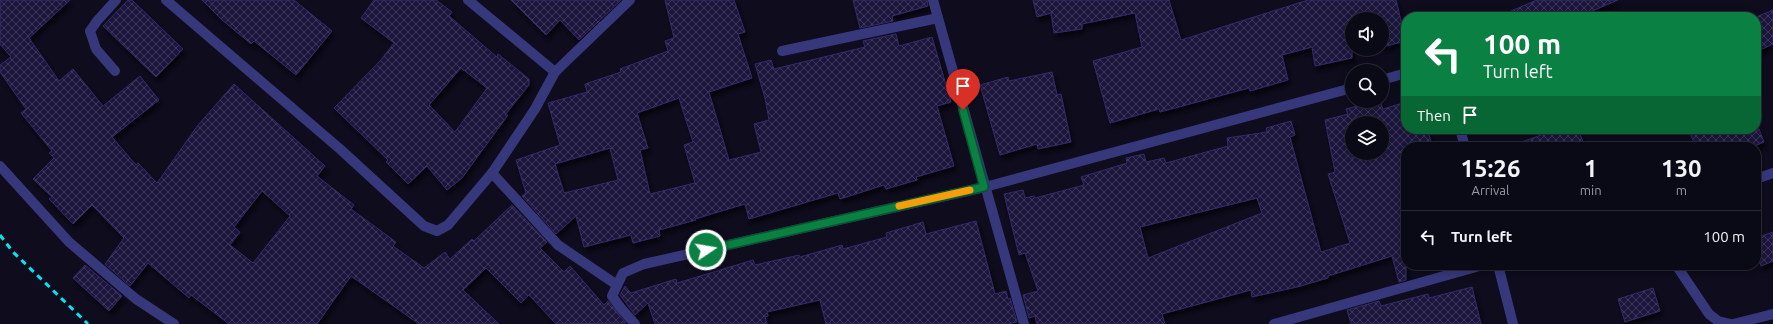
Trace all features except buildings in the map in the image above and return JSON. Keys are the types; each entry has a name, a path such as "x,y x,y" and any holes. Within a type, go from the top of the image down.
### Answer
{"street":[{"path":"115,71 96,49 90,31 116,0"},
{"path":"166,0 340,150 424,226 437,231 448,225 492,173 535,109 555,72 630,0"},
{"path":"468,0 555,72"},
{"path":"933,0 984,187 1024,324"},
{"path":"782,51 938,18"},
{"path":"1389,78 1401,74"},
{"path":"635,324 612,296 623,273 644,264 984,187 1345,90"},
{"path":"0,166 69,242 136,299 174,324"},
{"path":"1761,177 1773,172"},
{"path":"492,173 558,245 616,285"},
{"path":"1274,324 1465,270"},
{"path":"1499,270 1514,324"},
{"path":"1679,270 1709,314 1718,321 1732,324 1773,314"}],"railway":[{"path":"0,235 13,252 88,324"}],"slow traffic":[{"path":"899,206 970,190"}],"route":[{"path":"706,250 984,187 963,110"}]}
